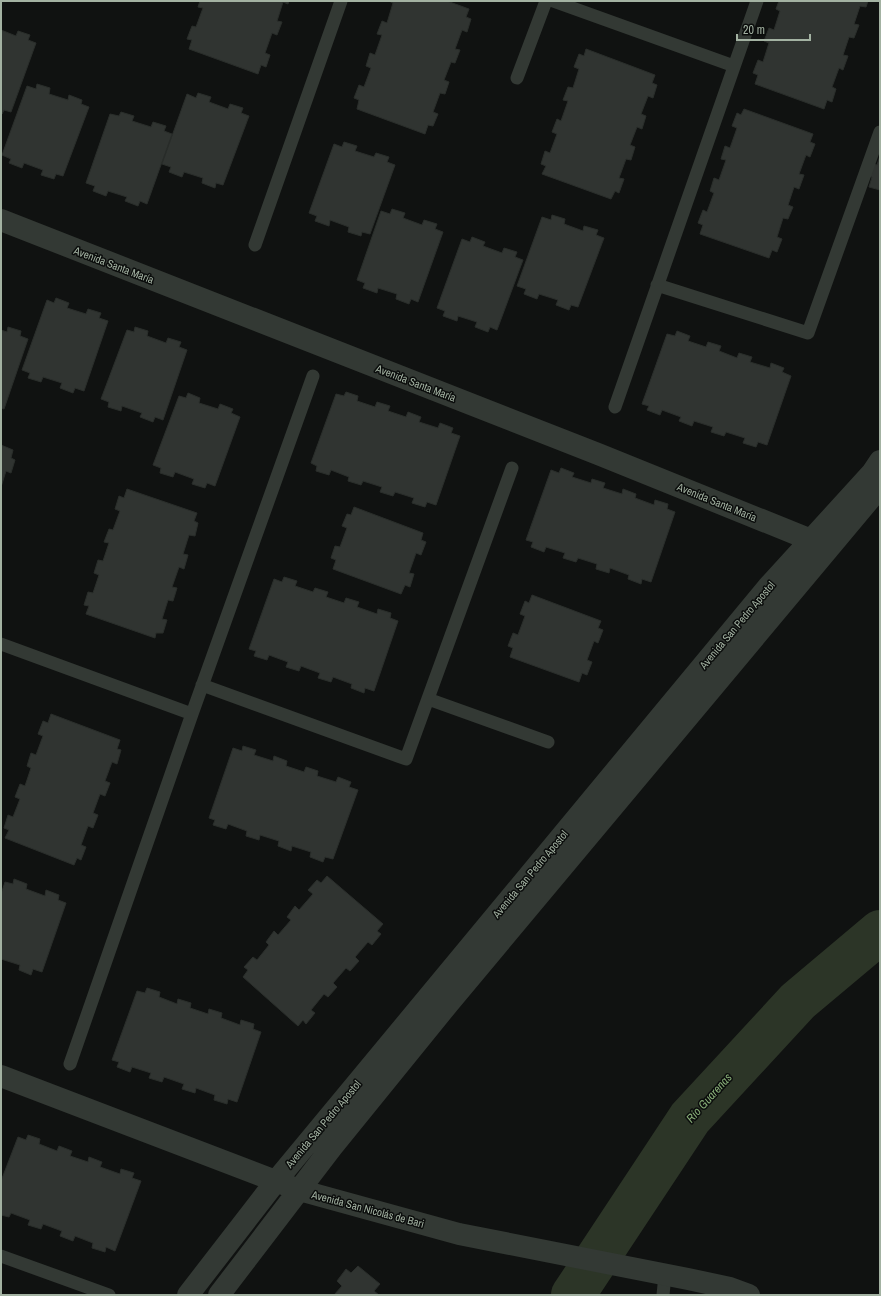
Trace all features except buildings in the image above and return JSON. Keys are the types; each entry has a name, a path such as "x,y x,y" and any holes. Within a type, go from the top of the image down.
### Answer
{"street":[{"name":"Avenida Santa María","path":"1,220 598,454 819,546"},
{"name":"Avenida San Pedro Apostol","path":"219,1295 299,1190 448,1004 659,754 736,658 880,461"},
{"name":"Avenida San Pedro Apostol","path":"188,1295 276,1181 763,593 819,546 880,487"},
{"name":"Avenida San Nicolás de Bari","path":"1,1076 299,1190 459,1234 544,1251 664,1285 688,1279 730,1288 749,1295"}],"lane":[{"path":"255,245 341,1"},
{"path":"517,78 546,1"},
{"path":"553,1 734,66"},
{"path":"615,407 757,1"},
{"path":"657,285 808,333 880,132"},
{"path":"70,1064 202,685 313,376"},
{"path":"202,685 406,759 512,468"},
{"path":"1,644 192,714"},
{"path":"428,699 548,742"},
{"path":"1,1256 109,1295"}],"waterway":[{"name":"Río Guarenas","path":"573,1295 690,1118 798,1001 880,932"}]}
